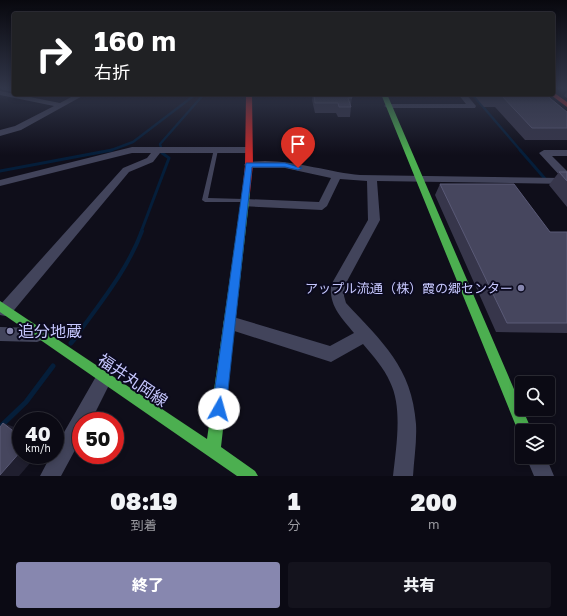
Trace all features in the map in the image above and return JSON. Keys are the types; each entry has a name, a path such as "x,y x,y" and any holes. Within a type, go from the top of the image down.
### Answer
{"main road":[{"path":"213,452 245,202 248,165 249,111"},
{"path":"390,111 522,424"},
{"name":"福井丸岡線","path":"3,308 104,379 250,476"},
{"path":"232,465 234,476"}],"street":[{"path":"0,133 18,128 49,111"},
{"path":"0,182 132,150 248,150"},
{"path":"3,308 126,170 150,160 156,150"},
{"path":"567,153 544,153 567,177"},
{"path":"248,165 285,165 337,176 372,178 567,181"},
{"path":"245,202 322,206 337,176"},
{"path":"372,178 374,220 338,285 337,296 340,306 380,352 398,378 404,398 407,425 403,476"},
{"path":"230,323 331,354 365,335"},
{"path":"0,334 42,335"},
{"path":"50,476 104,379"},
{"path":"539,464 544,476"}],"lane":[{"path":"216,150 205,200 245,202"}],"building":[{"path":"516,111 567,112 567,128 532,128"},
{"path":"559,172 567,172 567,181"},
{"name":"アップル流通（株）霞の郷センター","path":"440,184 514,184 550,232 567,232 567,323 507,323"},
{"path":"3,423 12,430 12,461 0,475 0,427"}],"waterway":[{"path":"111,150 133,142 173,111"},
{"path":"162,151 160,144 189,111"},
{"path":"487,111 521,151"},
{"path":"0,171 111,150"},
{"path":"141,232 169,158 162,153 161,150"},
{"path":"520,150 547,181"},
{"path":"75,338 121,273 129,260 142,231"},
{"path":"71,343 76,337"},
{"path":"0,427 26,402 53,366"}],"traffic: fast":[{"path":"391,111 522,424"},
{"path":"213,451 246,193"},
{"path":"0,306 250,476"}],"traffic: jam":[{"path":"246,193 249,165 249,111"}],"place":[{"name":"アップル流通（株）霞の郷センター","path":"521,288"},
{"name":"追分地蔵","path":"10,331"}],"route":[{"path":"219,409 245,201 248,165 285,165 298,168"}]}
